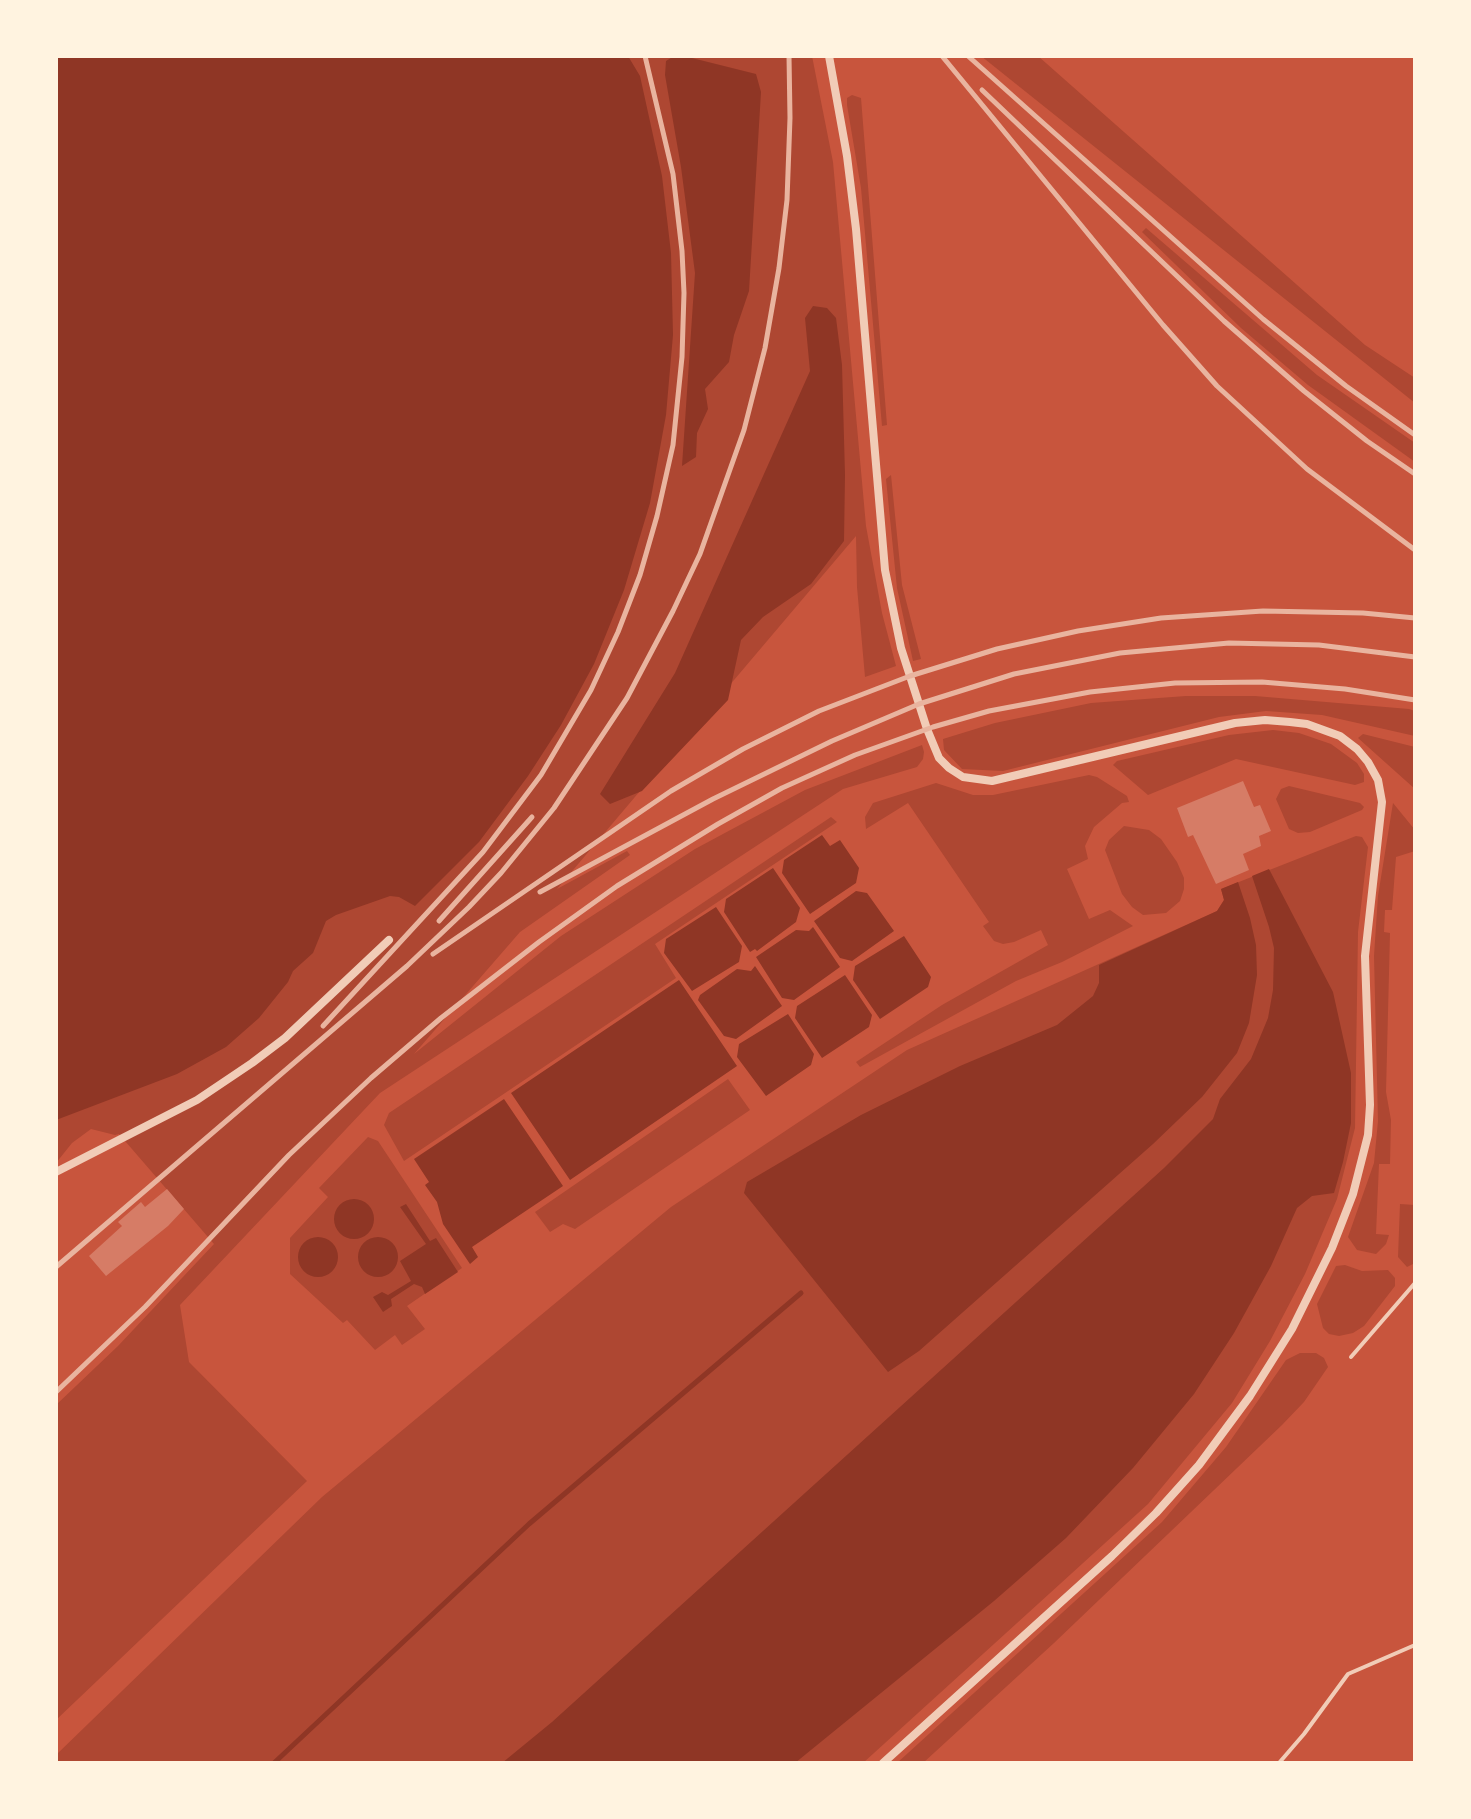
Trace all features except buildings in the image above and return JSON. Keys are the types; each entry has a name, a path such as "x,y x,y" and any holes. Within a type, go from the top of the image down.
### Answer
{"street":[{"path":"829,56 856,229 885,570 901,648 939,758 963,777 992,781 1201,730 1265,720 1307,724 1340,736 1368,762 1378,780 1382,802 1365,956 1370,1105 1368,1135 1353,1194 1292,1329 1250,1396 1199,1465 1156,1513 883,1763"},
{"path":"56,1172 197,1100 252,1063 285,1038 389,940"}],"lane":[{"path":"1351,1357 1415,1283"},
{"path":"1279,1763 1348,1674 1415,1645"}],"shaded area":[{"path":"56,56 812,56 833,162 866,526 882,613 896,666 865,677 856,536 557,889 627,851 630,855 520,932 414,1054 561,936 695,849 805,790 922,745 924,752 917,767 843,789 380,1093 180,1305 189,1362 307,1481 56,1720 56,1405 118,1346 214,1244 119,1134 91,1129 72,1143 56,1163"},
{"path":"56,56 628,56 640,76 662,176 671,253 673,335 666,415 650,503 624,590 594,664 561,725 479,842 415,906 399,897 390,896 326,921 313,953 293,971 259,1018 226,1047 177,1074 56,1120"},
{"path":"674,56 756,74 761,92 749,291 734,335 729,362 705,389 708,409 697,433 696,457 682,466 695,273 665,75 666,61"},
{"path":"981,56 1038,56 1365,345 1415,378 1415,403"},
{"path":"852,95 861,98 887,425 882,426 861,188 847,105 847,98"},
{"path":"1146,228 1317,375 1415,443 1415,462 1308,385 1241,328 1142,232"},
{"path":"813,306 827,308 836,318 842,365 844,541 811,584 763,617 741,640 728,700 642,791 610,804 600,794 675,673 810,371 805,318"},
{"path":"891,475 902,585 921,659 913,661 897,588 886,479"},
{"path":"1186,696 1255,696 1409,709 1415,711 1415,736 1322,715 1266,711 1219,717 1003,771 962,769 944,750 943,739 995,723 1091,703"},
{"path":"1273,730 1299,733 1331,744 1357,763 1364,774 1364,782 1355,785 1236,759 1148,795 1113,765 1117,761 1229,735"},
{"path":"1363,734 1415,747 1415,789 1358,738"},
{"path":"1089,775 1127,796 1129,802 1122,803 1094,827 1085,846 1088,859 1067,869 1089,919 1110,910 1133,926 1016,981 860,1067 856,1062 942,1005 1048,945 1041,930 1014,942 1003,944 994,941 983,926 989,922 908,803 866,829 865,817 873,803 936,783 973,795 993,795"},
{"path":"1289,786 1360,803 1364,807 1310,832 1298,833 1289,829 1276,799 1281,789"},
{"path":"1393,803 1415,830 1415,851 1396,857 1392,910 1385,910 1384,932 1390,933 1386,1092 1391,1120 1390,1164 1379,1164 1376,1234 1389,1235 1386,1244 1376,1254 1357,1250 1348,1237 1374,1163 1378,1121 1374,956 1378,896"},
{"path":"831,817 837,822 655,944 676,978 404,1161 384,1125 389,1113"},
{"path":"1124,826 1149,830 1161,839 1177,862 1184,878 1184,889 1180,901 1166,913 1143,915 1122,894 1105,850 1109,840"},
{"path":"822,835 830,846 840,840 859,868 856,883 810,914 782,873 784,860"},
{"path":"1356,836 1362,837 1368,847 1358,932 1355,1128 1337,1199 1305,1274 1270,1341 1232,1403 1148,1504 863,1763 56,1763 56,1755 322,1497 671,1207 907,1050 1217,911 1224,900 1221,889"},
{"path":"773,868 800,908 796,922 757,951 750,952 724,912 726,899"},
{"path":"1269,869 1333,992 1351,1073 1351,1123 1343,1162 1334,1193 1312,1196 1297,1208 1271,1266 1234,1333 1194,1394 1133,1468 1066,1538 994,1601 795,1763 502,1763 552,1722 1164,1168 1213,1119 1220,1099 1251,1059 1268,1018 1273,990 1274,948 1252,876"},
{"path":"1238,882 1256,945 1257,975 1249,1023 1237,1053 1202,1097 1153,1144 919,1351 888,1372 744,1193 747,1182 861,1115 960,1066 1057,1025 1093,996 1099,983 1099,965 1217,911 1224,900 1221,889"},
{"path":"856,891 867,893 894,931 852,961 840,958 814,921"},
{"path":"716,907 742,946 739,962 692,991 664,953 666,939"},
{"path":"813,927 840,967 794,1000 782,998 756,957 796,930 809,931"},
{"path":"904,936 931,977 928,987 880,1019 853,980 855,966"},
{"path":"755,966 782,1006 736,1039 724,1036 698,1000 700,995 737,969 751,971"},
{"path":"845,975 872,1015 869,1027 822,1058 795,1018 797,1006"},
{"path":"679,980 737,1066 570,1180 511,1093"},
{"path":"788,1014 814,1054 811,1065 766,1096 737,1057 739,1044"},
{"path":"728,1079 750,1110 575,1229 563,1224 550,1232 535,1212"},
{"path":"504,1099 563,1186 472,1247 478,1257 470,1264 443,1224 437,1202 425,1185 429,1182 414,1159"},
{"path":"368,1137 378,1141 462,1268 407,1306 425,1329 402,1345 395,1335 375,1350 347,1320 343,1323 290,1274 290,1238 328,1197 319,1188"},
{"path":"354,1199 368,1205 374,1219 368,1233 354,1239 340,1233 334,1219 340,1205"},
{"path":"406,1204 430,1241 436,1238 458,1272 425,1294 422,1287 414,1284 391,1299 392,1306 383,1312 373,1297 382,1292 388,1295 411,1281 400,1261 426,1244 400,1207"},
{"path":"1400,1204 1415,1205 1415,1263 1407,1267 1398,1257"},
{"path":"318,1237 332,1243 338,1257 332,1271 318,1277 304,1271 298,1257 304,1243"},
{"path":"378,1237 392,1243 398,1257 392,1271 378,1277 364,1271 358,1257 364,1243"},
{"path":"1345,1265 1362,1271 1388,1270 1395,1278 1395,1286 1364,1326 1353,1333 1339,1336 1329,1334 1323,1328 1317,1304 1336,1266"},
{"path":"1300,1353 1316,1353 1324,1358 1328,1367 1304,1402 1282,1425 1054,1643 923,1763 897,1763 1162,1522 1226,1447 1286,1360"}],"waterway":[{"path":"274,1763 529,1524 801,1293"}],"railway":[{"path":"323,1026 483,852 541,775 591,690 640,575 673,445 682,357 684,293 673,174 645,56"},
{"path":"56,1267 407,966 469,907 554,808 627,698 700,554 744,430 765,348 787,200 789,56"},
{"path":"942,56 1163,325 1217,386 1307,469 1415,550"},
{"path":"968,56 1263,319 1346,386 1415,435"},
{"path":"982,90 1224,321 1304,391 1415,474"},
{"path":"433,954 671,791 743,749 819,711 910,676 997,649 1078,631 1161,618 1263,611 1363,613 1415,618"},
{"path":"540,892 713,799 832,741 919,704 1014,674 1120,653 1229,643 1319,645 1415,657"},
{"path":"56,1392 145,1307 289,1155 441,1018 617,886 782,788 855,755 933,727 989,711 1090,692 1175,683 1262,682 1345,689 1415,700"},
{"path":"439,921 532,817"}]}
